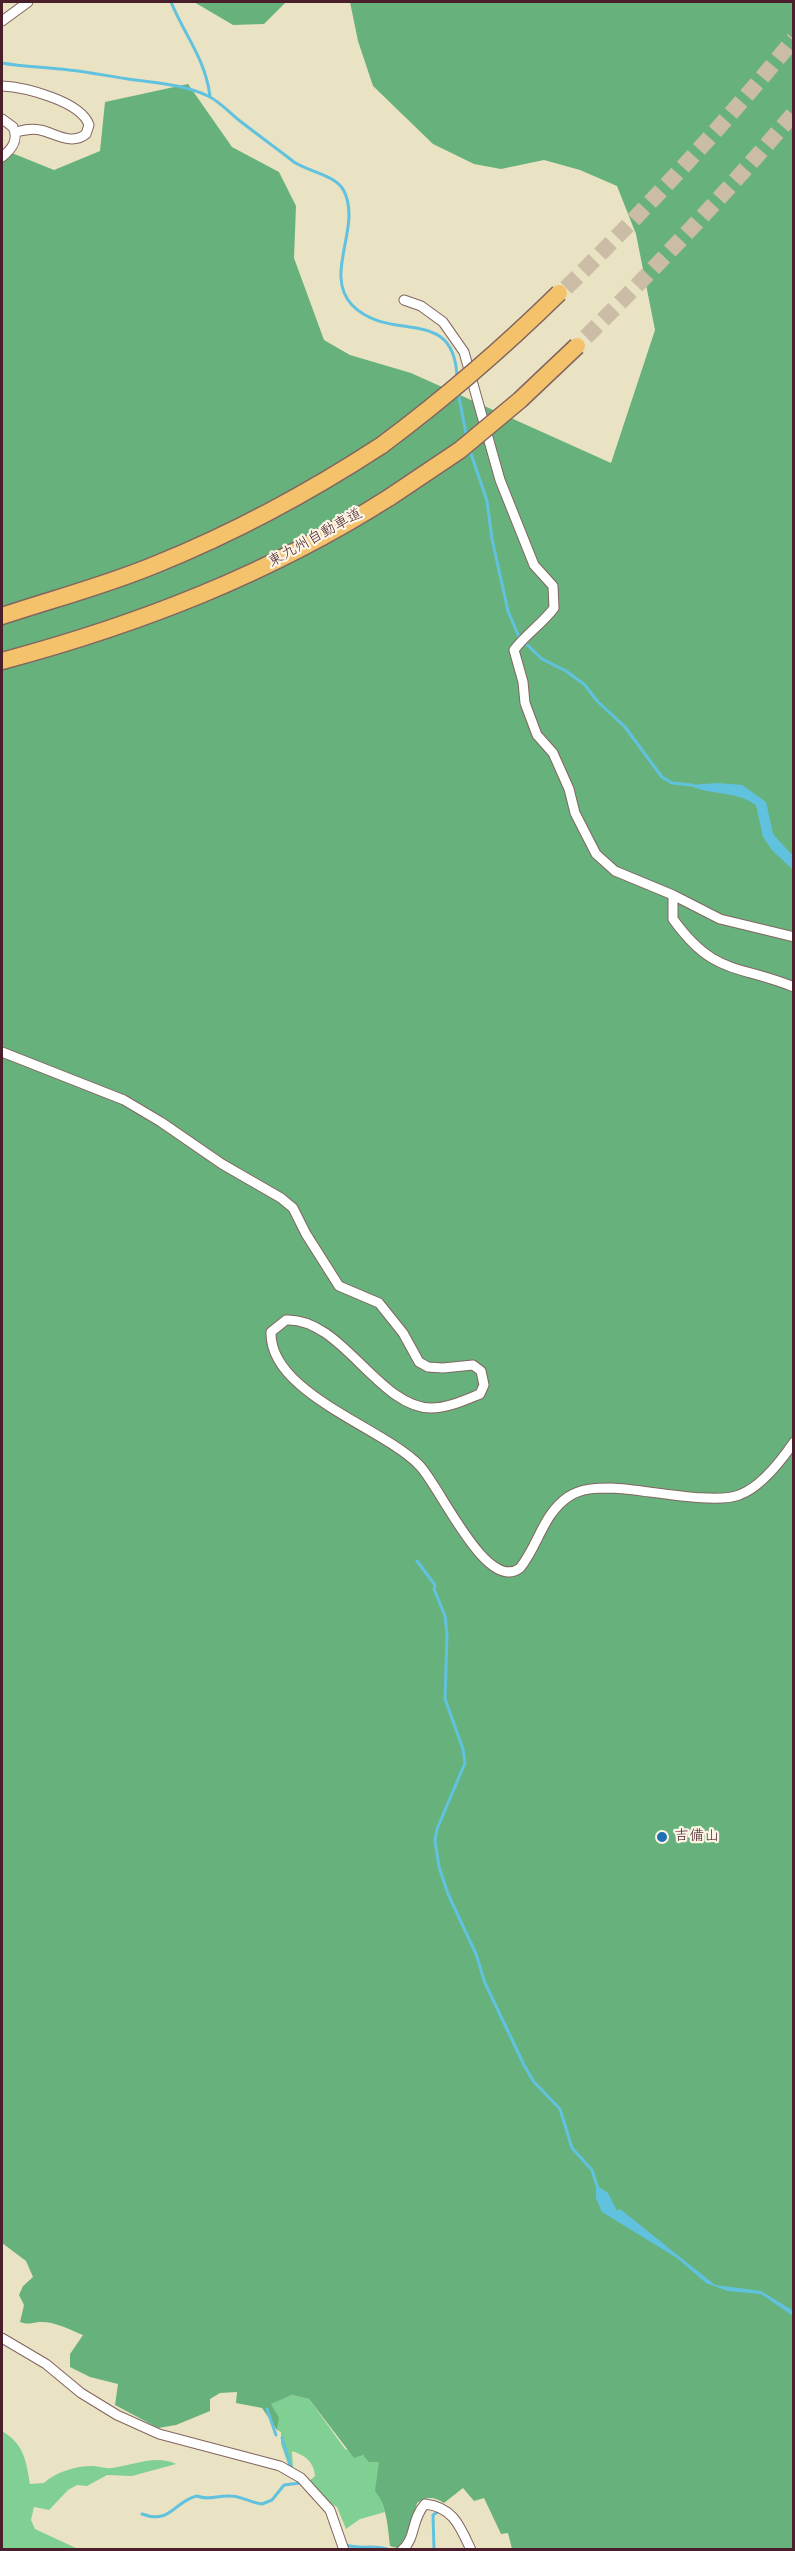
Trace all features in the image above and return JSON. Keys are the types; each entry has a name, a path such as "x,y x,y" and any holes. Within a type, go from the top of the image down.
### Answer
{"highway":[{"path":"2,616 155,565 230,533 342,471 382,445 456,388 562,290"},
{"name":"東九州自動車道","path":"2,661 120,627 187,602 273,564 358,517 460,450 520,400 582,342"}],"street":[{"path":"2,21 28,2"},
{"path":"2,86 27,88 52,98 82,115 88,125 86,134 76,139 65,139 37,129 16,132"},
{"path":"2,119 16,132 13,147 2,157"},
{"path":"404,300 421,306 443,322 464,352 500,480 534,565 553,586 554,608 541,625 525,635 514,650 524,682 525,703 537,735 553,753 569,789 575,813 596,854 615,871 673,895 720,919 794,937"},
{"path":"673,895 671,912 673,919 705,954 736,971 794,987"},
{"path":"2,1052 60,1072 131,1104 214,1159 281,1198 293,1208 339,1286 379,1302 403,1333 419,1362 428,1367 443,1368 473,1365 481,1371 484,1385 480,1394 451,1405 422,1407 388,1387 310,1324 286,1320 271,1332 276,1355 288,1374 308,1392 399,1448 419,1465 472,1545 488,1563 499,1571 511,1572 520,1568 554,1510 575,1493 602,1488 652,1490 707,1497 738,1496 764,1477 794,1442"},
{"path":"2,2338 46,2364 81,2393 117,2415 159,2434 288,2469 301,2478 330,2510 344,2550"},
{"path":"402,2550 411,2538 417,2512 425,2504 438,2506 450,2513 459,2523 471,2550"}],"green space":[{"path":"194,2 286,2 264,24 233,25"},
{"path":"350,2 793,2 793,2549 512,2549 508,2533 501,2534 484,2498 474,2501 463,2488 444,2503 430,2498 417,2503 407,2539 397,2548 390,2546 384,2510 375,2491 379,2462 369,2462 363,2455 354,2458 309,2399 292,2395 271,2404 279,2418 277,2430 262,2408 236,2403 237,2392 220,2393 210,2399 210,2411 176,2425 158,2428 115,2405 118,2384 90,2377 70,2367 70,2354 83,2335 50,2323 20,2322 24,2305 19,2295 23,2286 33,2277 26,2261 2,2243 2,149 54,170 100,151 105,102 188,84 232,147 279,172 296,206 294,258 324,340 350,355 411,373 611,463 655,330 636,234 617,186 580,170 544,160 501,169 474,164 433,144 373,86 358,41"},
{"path":"292,2395 309,2399 345,2449 379,2461 380,2497 385,2512 360,2519 346,2529 337,2507 325,2500 308,2482 315,2476 308,2460 292,2451 293,2469 289,2467 281,2444 281,2432 277,2430 278,2418 270,2404"},
{"path":"2,2431 15,2441 23,2453 30,2484 44,2483 66,2470 79,2467 111,2468 152,2460 176,2464 132,2476 107,2475 87,2486 77,2485 68,2490 49,2510 34,2507 31,2520 35,2529 78,2549 2,2549"}],"water":[{"path":"718,783 742,785 766,802 773,834 793,856 793,870 772,850 763,837 756,805 739,797 706,791 689,785"},
{"path":"596,2185 608,2193 617,2211 620,2209 715,2285 761,2291 792,2310 793,2316 761,2294 728,2291 706,2283 677,2258 602,2212 596,2198"}],"waterway":[{"path":"171,2 204,70 210,96"},
{"path":"2,63 168,84 198,92 216,101 294,162 335,181 344,191 348,205 349,220 341,265 344,293 352,305 367,316 432,332 445,340 453,355 457,377"},
{"path":"458,392 467,439"},
{"path":"469,448 487,501 492,539 508,611 519,637 542,659 566,671 585,685 597,701 625,727 662,777 672,783 692,785"},
{"path":"417,1561 435,1585 434,1589 445,1616 447,1634 445,1699 463,1749 465,1763 437,1829 435,1840 439,1867 448,1894 476,1954 485,1983 524,2065 534,2082 560,2109 572,2148 592,2170 598,2189"},
{"path":"267,2409 276,2435"},
{"path":"282,2438 291,2467"},
{"path":"142,2514 160,2517 197,2496 206,2498 234,2496 262,2504 272,2500 284,2485 300,2483"},
{"path":"434,2550 433,2515 439,2511"},
{"path":"346,2545 390,2550"}],"tunnel":[{"path":"566,288 683,167 794,39"},
{"path":"586,337 640,283 744,171 794,113"}],"place":[{"name":"吉備山","path":"662,1837"}]}
